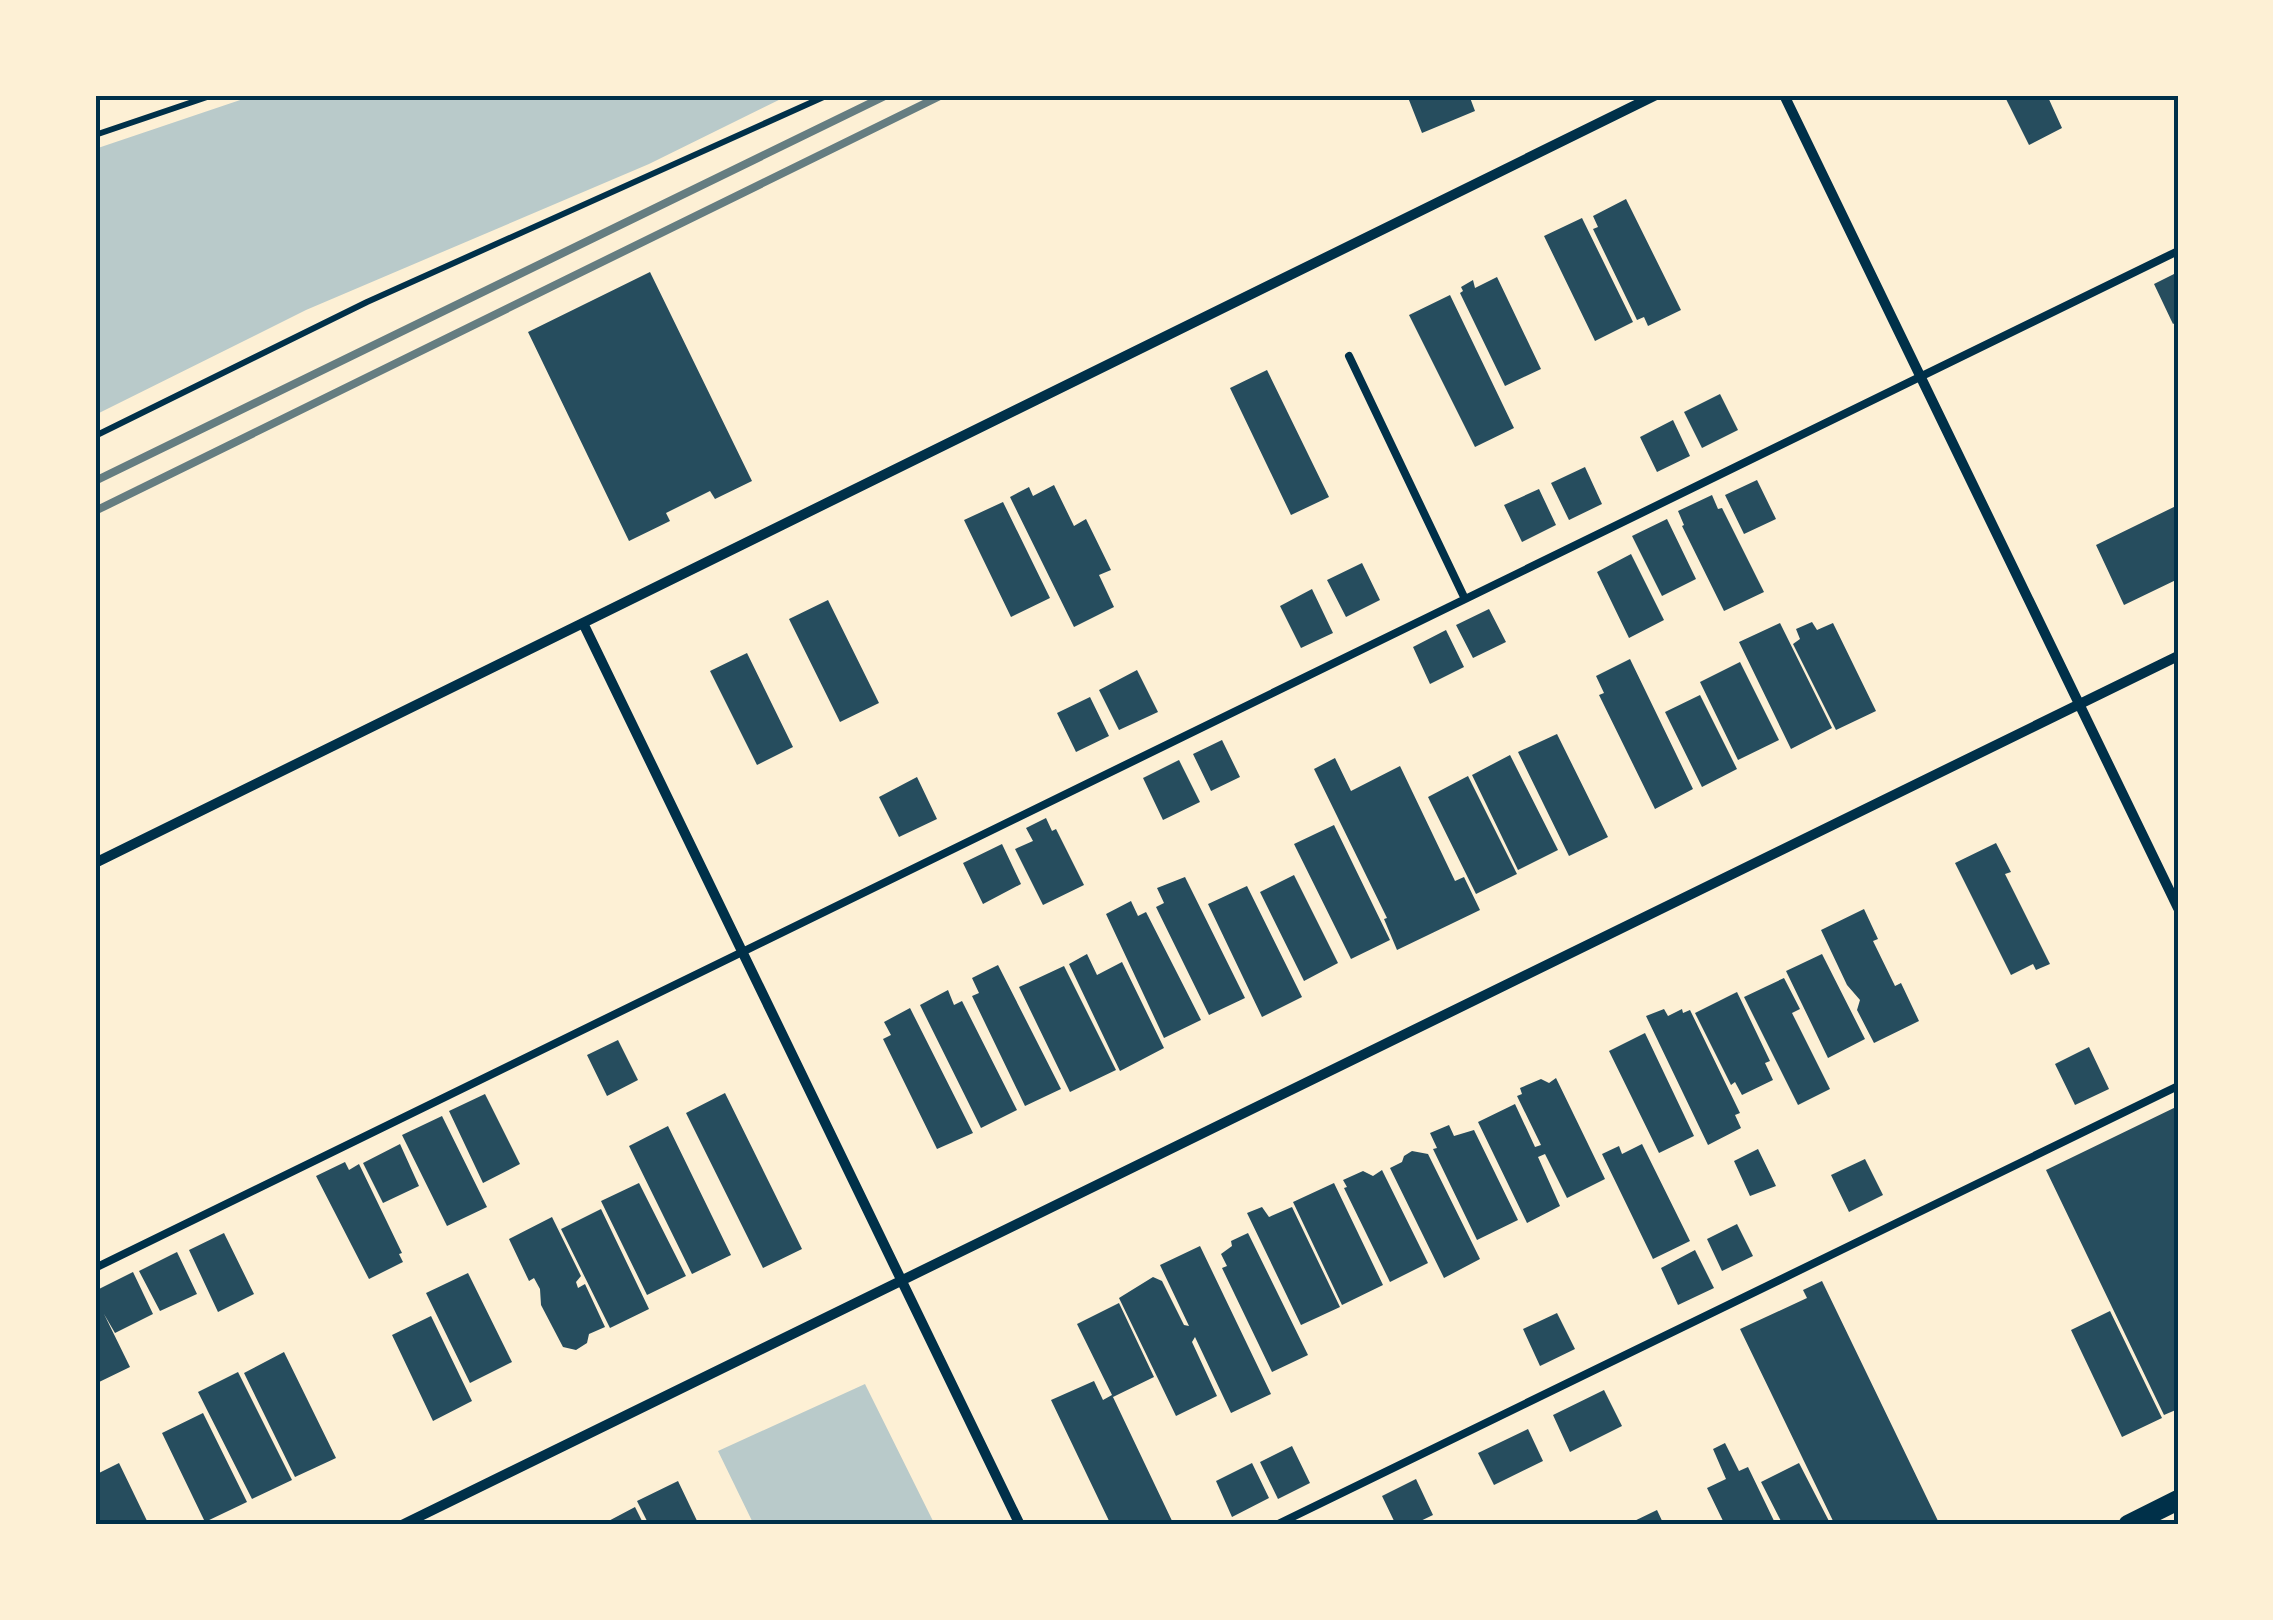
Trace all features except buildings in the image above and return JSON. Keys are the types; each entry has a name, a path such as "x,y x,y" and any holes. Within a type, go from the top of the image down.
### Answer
{"main road":[{"path":"2128,1525 2178,1500"}],"street":[{"path":"95,863 1656,95"},
{"path":"1784,95 2178,908"},
{"path":"583,623 1020,1525"},
{"path":"402,1525 2178,656"}],"lane":[{"path":"95,1268 2178,251"},
{"path":"1349,356 1465,599"},
{"path":"1276,1525 2178,1086"}],"path":[{"path":"95,135 213,95"},
{"path":"95,436 367,302 828,95"}],"shaded area":[{"path":"255,95 789,95 649,164 306,310 95,415 95,149"},
{"path":"865,1384 935,1525 754,1525 718,1451"}],"railway":[{"path":"95,481 887,95"},
{"path":"95,511 942,95"}]}
